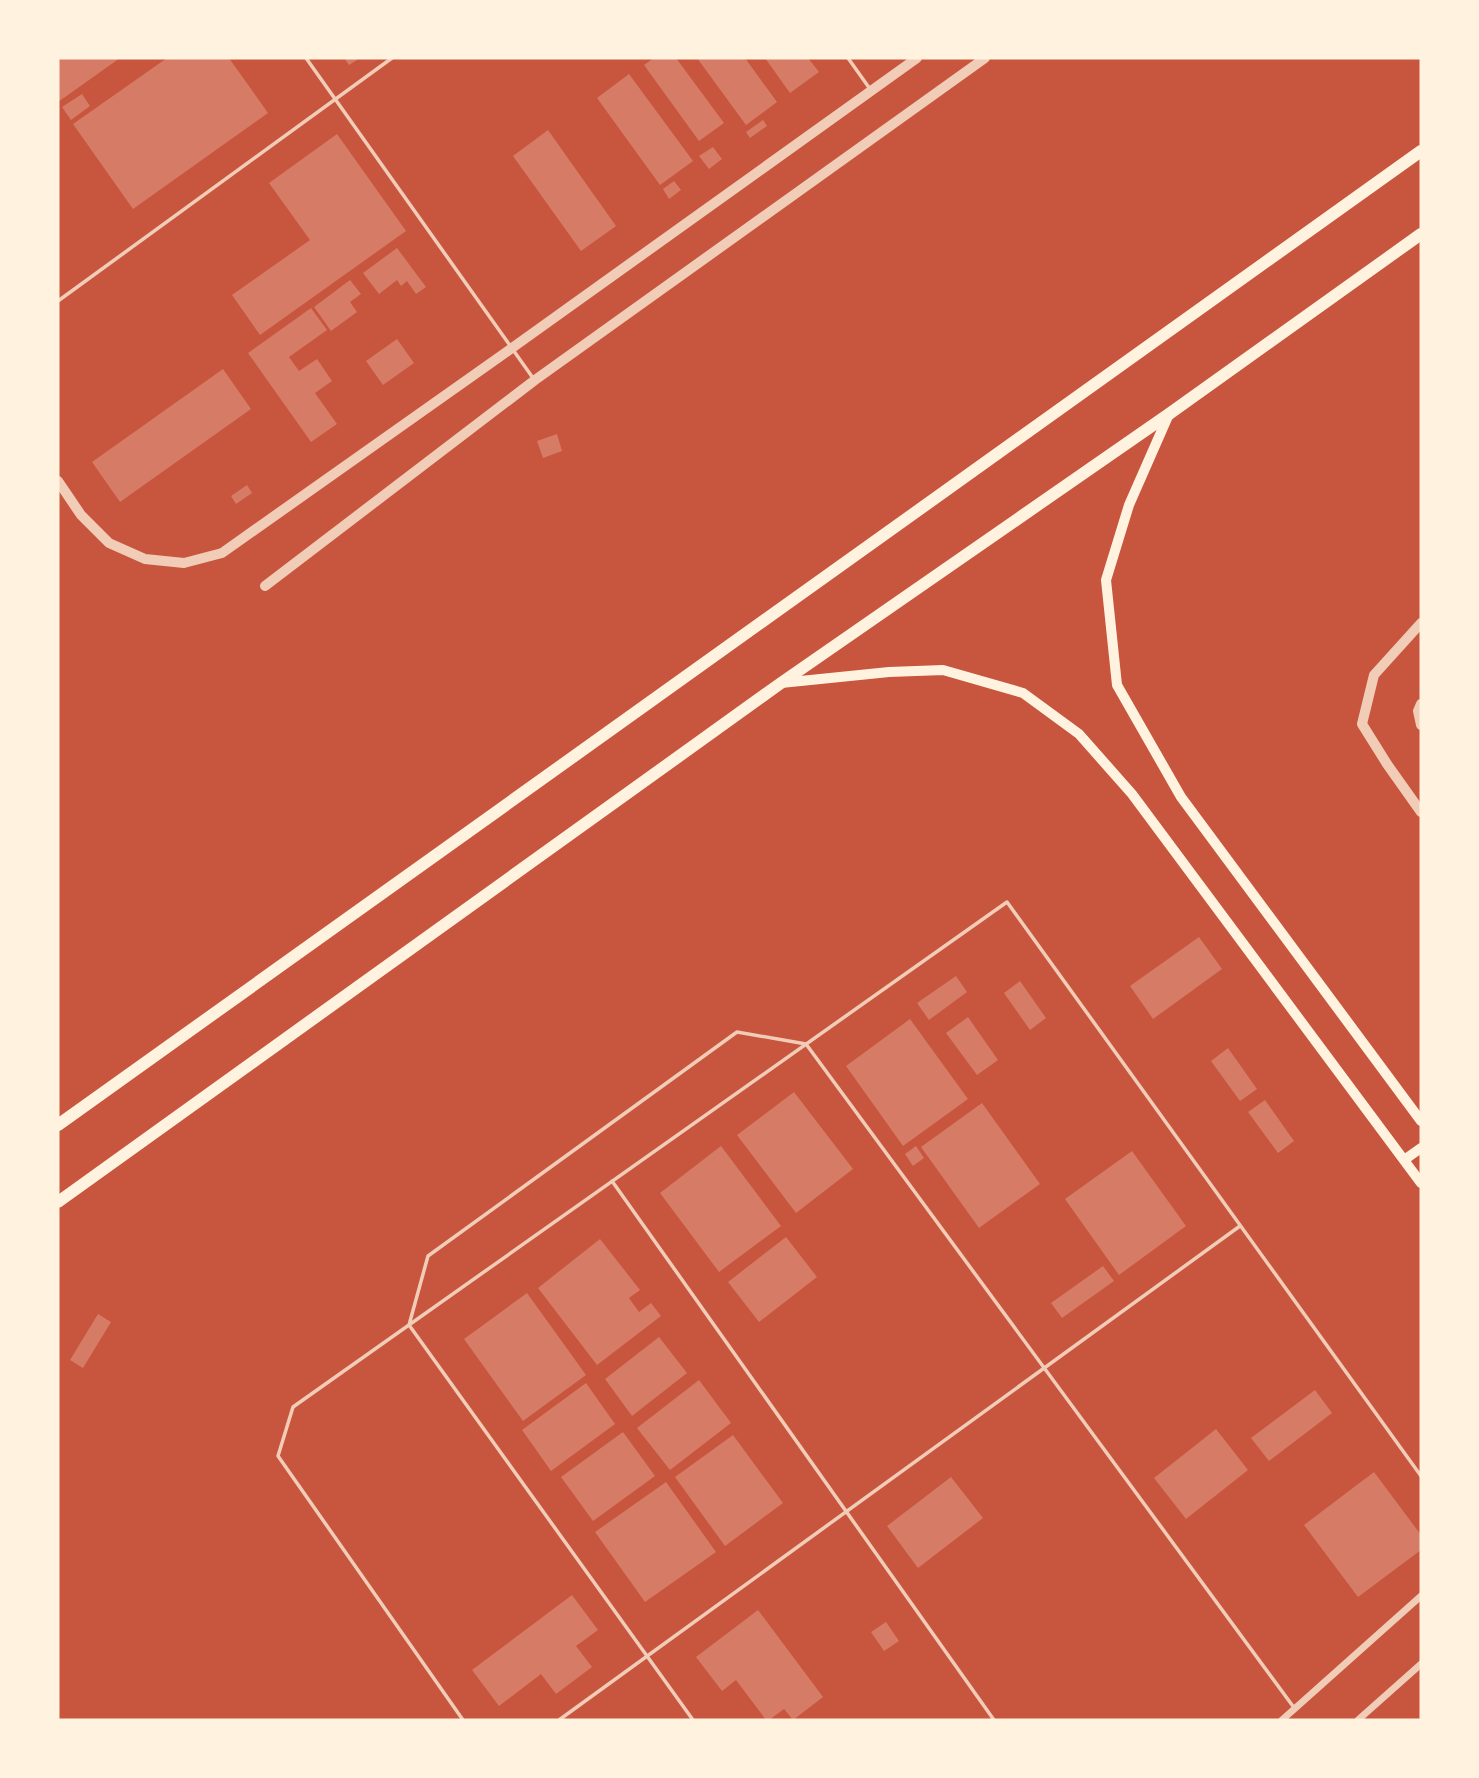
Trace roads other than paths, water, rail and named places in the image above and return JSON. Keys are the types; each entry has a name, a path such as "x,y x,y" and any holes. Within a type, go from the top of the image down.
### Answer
{"main road":[{"path":"58,1125 1421,151"},
{"path":"58,1202 781,683 1169,414 1421,234"},
{"path":"1169,414 1129,505 1106,580 1117,685 1181,797 1421,1121"},
{"path":"781,683 890,672 943,670 1023,693 1079,734 1132,794 1421,1183"},
{"path":"1404,1160 1421,1147"}],"street":[{"path":"58,481 81,515 109,543 145,559 184,563 222,553 917,58"},
{"path":"265,586 535,380 985,58"},
{"path":"1421,623 1374,675 1362,724 1421,812"},
{"path":"1421,704 1418,711 1421,725"},
{"path":"1282,1720 1421,1596"},
{"path":"1358,1720 1421,1664"}],"lane":[{"path":"306,58 535,380"},
{"path":"58,301 392,58"},
{"path":"848,58 872,90"},
{"path":"463,1720 278,1456 293,1407 1007,902 1421,1476"},
{"path":"409,1325 428,1256 737,1032 806,1044 1295,1709"},
{"path":"612,1181 994,1720"},
{"path":"559,1720 1241,1226"},
{"path":"409,1325 693,1720"}]}
